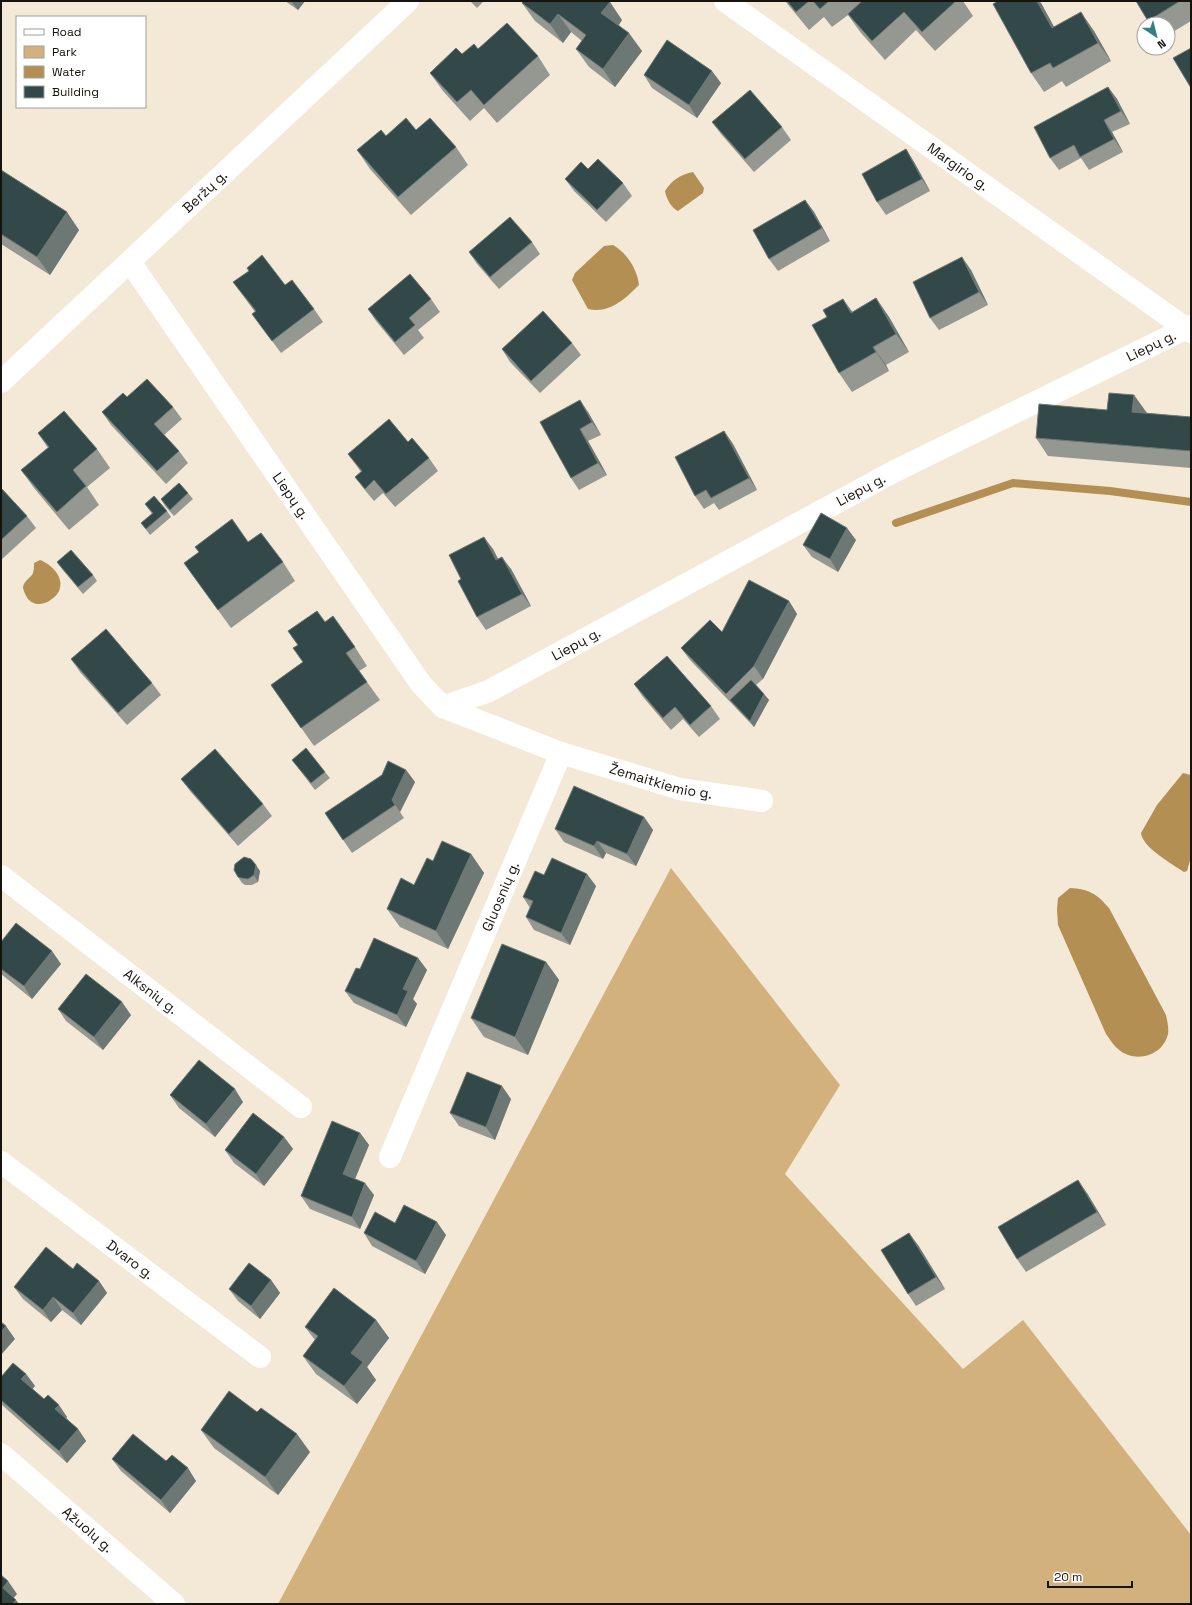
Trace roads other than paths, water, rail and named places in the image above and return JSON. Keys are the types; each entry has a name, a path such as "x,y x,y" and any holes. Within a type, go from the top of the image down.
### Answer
{"street":[{"name":"Beržų g.","path":"1,382 408,1"},
{"name":"Margirio g.","path":"725,1 1189,329"},
{"name":"Liepų g.","path":"130,262 421,684 443,707 489,691 895,471 1189,329"},
{"path":"443,707 561,753"},
{"name":"Žemaitkiemio g.","path":"561,753 680,789 762,801"},
{"name":"Gluosnių g.","path":"390,1157 561,753"},
{"name":"Alksnių g.","path":"1,876 300,1107"},
{"name":"Dvaro g.","path":"1,1162 260,1357"},
{"name":"Ąžuolų g.","path":"1,1454 174,1604"}],"water":[{"path":"693,172 704,188 703,193 678,211 670,203 665,191 677,178 684,174"},
{"path":"613,245 623,252 634,267 639,285 622,300 610,307 596,310 588,309 572,280 575,273 604,246"},
{"path":"40,560 56,572 59,576 60,586 57,595 49,601 36,604 28,599 23,586 33,573 34,563"},
{"path":"1183,773 1191,775 1191,857 1187,871 1184,872 1165,860 1146,844 1141,833 1157,805"},
{"path":"1070,888 1092,893 1101,899 1109,908 1166,1015 1168,1034 1165,1042 1160,1048 1148,1055 1140,1057 1125,1054 1113,1044 1106,1034 1058,925 1058,898"}],"waterway":[{"path":"896,523 1013,483 1110,491 1191,502"}]}
